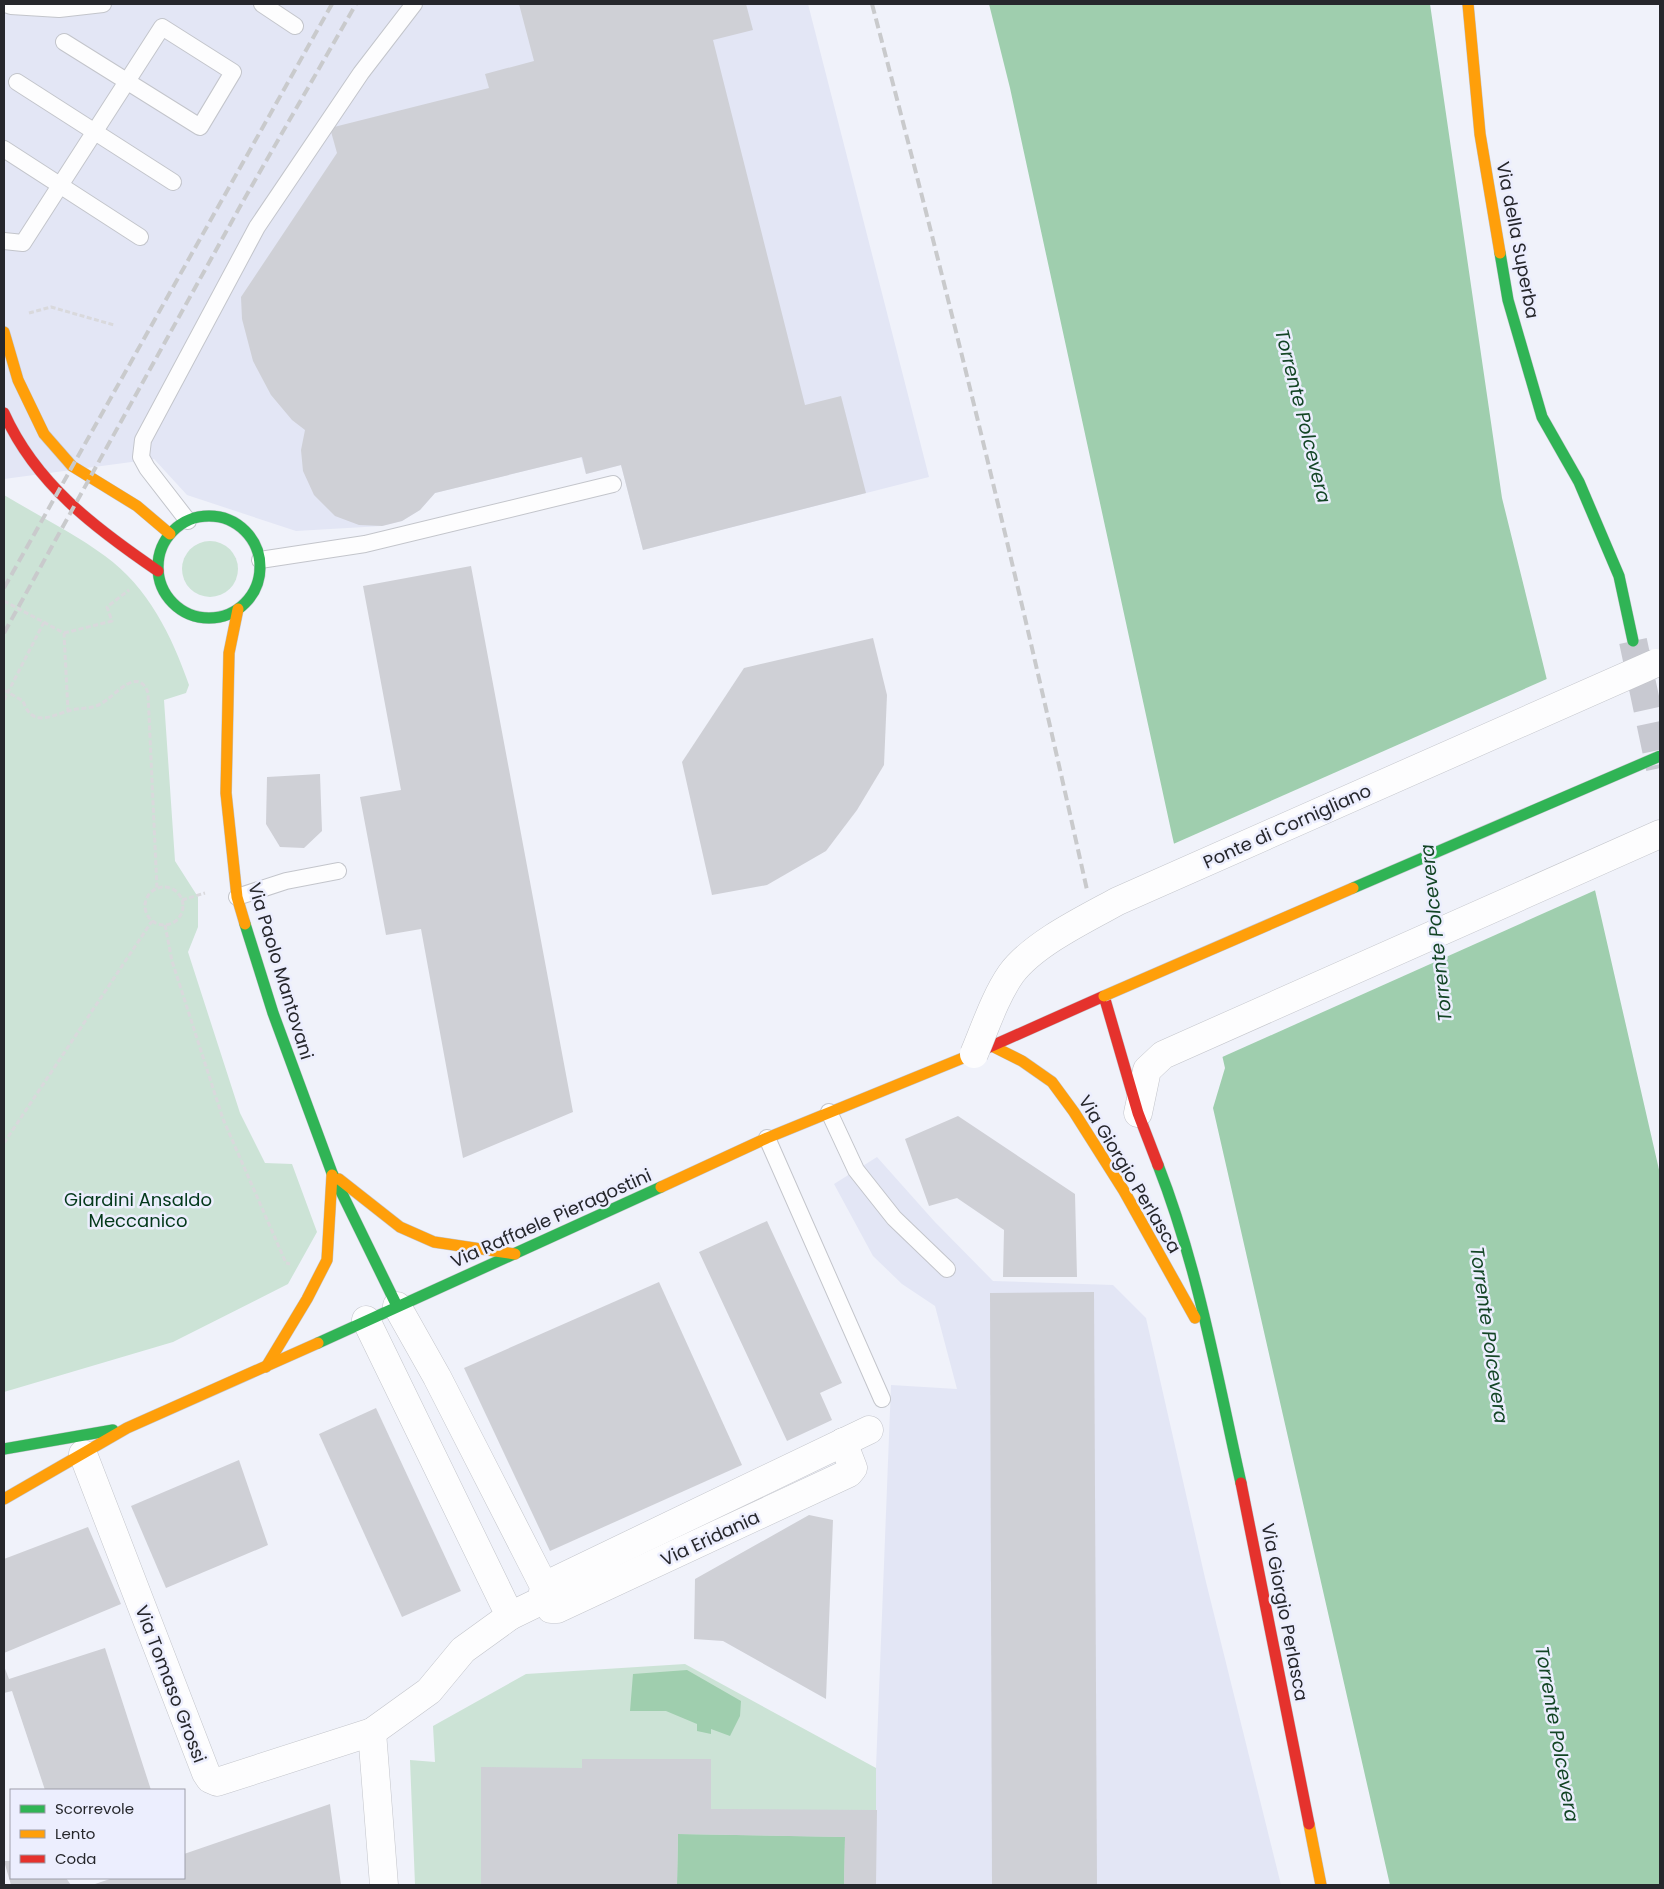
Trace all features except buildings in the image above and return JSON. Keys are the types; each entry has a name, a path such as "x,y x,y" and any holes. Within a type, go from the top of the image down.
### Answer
{"main road":[{"name":"Via della Superba","path":"1468,4 1480,134 1508,300 1542,416 1579,482 1619,576 1633,641"},
{"path":"4,332 18,380 44,434 72,466 137,506 170,534"},
{"path":"4,413 21,447 47,481 82,517 158,570"},
{"path":"203,517 219,517 234,523 246,532 255,545 260,560 260,574 256,588 248,600 238,609 216,618 190,615 168,597 161,585 158,570 161,551 170,534 188,521 203,517"},
{"name":"Via Paolo Mantovani","path":"238,609 229,653 226,793 237,897 273,1013 332,1173 397,1306"},
{"path":"204,618 229,653"},
{"path":"983,1050 1660,756"},
{"name":"Via Giorgio Perlasca","path":"1104,996 1138,1113 1173,1203 1192,1268 1248,1512 1321,1885"},
{"name":"Via Raffaele Pieragostini","path":"4,1499 127,1428 266,1367 767,1138 983,1050"},
{"name":"Via Giorgio Perlasca","path":"983,1050 1022,1061 1052,1082 1074,1112 1124,1191 1210,1346"},
{"path":"332,1173 400,1227 434,1242 515,1254"},
{"name":"Via Paolo Mantovani","path":"266,1367 307,1299 327,1260 332,1173"},
{"name":"Via Raffaele Pieragostini","path":"4,1449 127,1428"}],"street":[{"name":"Ponte di Cornigliano","path":"983,1050 1011,975 1025,958 1070,927 1118,901 1658,662"},
{"path":"1138,1113 1147,1070 1163,1056 1660,834"},
{"path":"397,1306 437,1377 545,1593"},
{"path":"366,1320 510,1616"},
{"name":"Via Eridania","path":"510,1616 545,1593 704,1510 868,1430"},
{"name":"Via Eridania","path":"545,1593 551,1609 557,1609 849,1473 853,1468 852,1462 843,1442"},
{"name":"Via Tomaso Grossi","path":"83,1454 210,1779 217,1782 226,1781 372,1732 429,1691 463,1650 510,1616"},
{"path":"372,1732 384,1885"}],"lane":[{"path":"5,4 59,9 103,4"},
{"path":"262,4 294,26"},
{"path":"188,521 147,468 141,457 143,440 257,227 361,73 414,4"},
{"path":"4,240 23,243 95,132 127,81 162,26 233,72 200,126 127,81 64,42"},
{"path":"17,82 173,182"},
{"path":"4,150 140,237"},
{"path":"260,560 365,544 614,484"},
{"path":"237,897 286,881 338,871"},
{"path":"829,1112 856,1170 894,1218 947,1270"},
{"path":"767,1138 882,1399"},
{"path":"704,1510 715,1535"}],"path":[{"path":"23,314 51,307 114,325"},
{"path":"4,601 64,633 112,621 107,608 127,591 161,585"},
{"path":"4,700 6,691 44,622"},
{"path":"64,633 68,711"},
{"path":"6,691 23,701 26,709 34,717 57,716 68,711 101,704 134,681 145,685 148,693 156,889"},
{"path":"162,887 174,890 182,900 180,917 171,924 165,925 152,921 148,916 145,903 151,892 156,889 162,887"},
{"path":"182,900 198,896"},
{"path":"4,1142 152,921"},
{"path":"165,925 172,960 223,1119 286,1263 298,1266 327,1260"}],"shaded area":[{"path":"4,4 808,4 929,477 643,550 621,465 586,474 581,457 435,493 420,510 402,521 382,526 296,531 187,495 154,459 4,479"},
{"path":"877,1157 934,1221 993,1281 1113,1285 1146,1318 1205,1578 1281,1885 876,1885 876,1768 891,1385 957,1389 935,1306 902,1284 873,1256 834,1184"}],"green space":[{"name":"Giardini Ansaldo Meccanico","path":"4,495 81,540 120,568 134,582 157,614 175,649 189,685 186,693 164,700 175,861 198,897 198,927 188,952 240,1113 265,1163 292,1164 317,1232 288,1284 173,1342 4,1392"},
{"path":"210,541 221,543 230,549 236,558 238,569 236,580 230,589 221,595 210,597 199,595 190,589 184,580 182,569 184,558 190,549 199,543"},
{"path":"685,1664 876,1768 876,1885 415,1885 410,1760 435,1762 433,1726 526,1674"}],"water":[{"name":"Torrente Polcevera","path":"989,4 1430,4 1502,498 1546,676 1660,1174 1660,1885 1390,1885 1213,1108 1225,1068 1172,835 1010,88"},
{"path":"687,1670 741,1701 740,1716 730,1736 711,1729 711,1734 697,1731 697,1724 666,1711 630,1711 633,1674"},
{"path":"678,1834 845,1837 844,1885 677,1885"}],"pier":[{"path":"1549,678 1598,889 1220,1058 1171,845"}],"tunnel":[{"path":"1633,641 1660,768"}],"railway":[{"path":"4,588 332,4"},
{"path":"4,633 242,203 356,4"},
{"path":"872,4 984,446 1087,890"}],"traffic: fast":[{"path":"1500,253 1508,300 1542,417 1579,482 1619,576 1633,641"},
{"path":"209,516 228,520 245,531 256,548 260,567 256,586 245,603 228,614 209,618 190,614 173,603 162,586 158,567 162,548 173,531 190,520 209,516"},
{"path":"1353,888 1660,756"},
{"path":"245,924 273,1013 332,1173 397,1306"},
{"path":"1158,1165 1196,1282 1241,1483"},
{"path":"318,1343 661,1187"},
{"path":"4,1449 113,1430"}],"traffic: slow":[{"path":"1468,4 1480,134 1500,253"},
{"path":"4,332 18,380 44,434 72,466 137,506 170,534"},
{"path":"238,609 229,653 226,793 237,897 245,924"},
{"path":"1104,996 1353,888"},
{"path":"992,1046 1022,1061 1052,1082 1074,1112 1124,1191 1195,1318"},
{"path":"661,1187 767,1138 985,1049"},
{"path":"266,1367 307,1299 327,1260 332,1175"},
{"path":"339,1179 400,1227 434,1242 515,1254"},
{"path":"4,1499 127,1428 318,1343"},
{"path":"1309,1824 1321,1885"}],"traffic: jam":[{"path":"4,413 17,438 50,483 90,521 158,571"},
{"path":"985,1049 1104,996 1138,1113 1158,1165"},
{"path":"1241,1483 1309,1824"}]}
